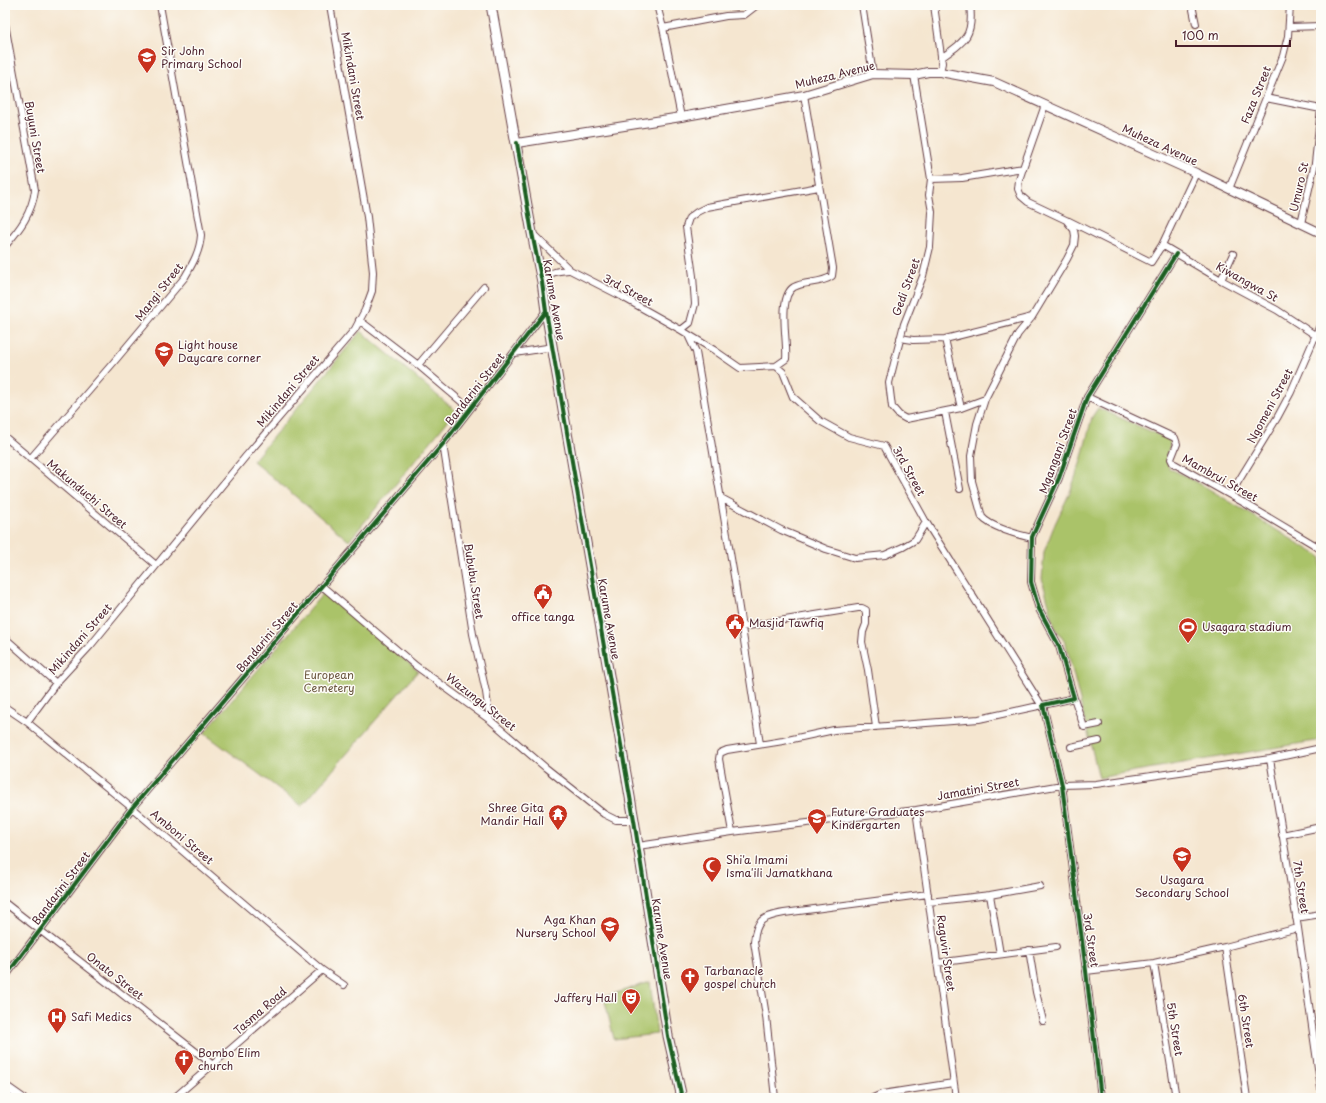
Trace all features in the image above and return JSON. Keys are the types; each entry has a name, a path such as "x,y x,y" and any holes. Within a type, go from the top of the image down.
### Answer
{"main road":[{"name":"Karume Avenue","path":"492,5 542,282 634,820 668,1036 682,1098"}],"street":[{"name":"Mangi Street","path":"30,459 114,363 185,277 200,249 201,235 160,5"},
{"name":"Mikindani Street","path":"27,722 56,683 91,645 246,456 355,329 364,310 372,291 373,266 367,217 330,5"},
{"path":"657,5 681,117"},
{"path":"663,28 726,16 744,15 757,5"},
{"path":"862,5 873,74"},
{"path":"934,5 942,63 940,72"},
{"path":"941,58 962,44 971,28 972,17 970,5"},
{"path":"1192,5 1196,24"},
{"name":"Faza Street","path":"1229,189 1283,56 1288,36 1290,5"},
{"name":"Buyuni Street","path":"5,24 35,190 34,198 28,214 20,228 5,246"},
{"path":"1289,27 1321,26"},
{"name":"Muheza Avenue","path":"517,143 681,117 804,95 873,74 914,75 928,72 940,72 994,82 1229,189 1321,233"},
{"name":"Gedi Street","path":"914,75 931,179 929,195 932,212 930,247 923,276 904,324 889,383 892,407 899,415 906,419 946,412 985,399"},
{"path":"776,366 786,359 784,302 789,292 794,287 828,279 832,276 834,268 804,95"},
{"path":"1266,98 1321,108"},
{"path":"1045,105 1019,180 1018,189 1021,196 1028,202 1151,262 1162,245 1196,174"},
{"name":"Umuro St","path":"1301,223 1315,163 1321,108"},
{"path":"931,179 962,178 1023,168"},
{"path":"681,330 690,323 695,304 693,276 686,227 689,218 708,207 819,187"},
{"path":"1032,538 1018,535 983,520 972,481 971,456 985,399 1018,334 1032,317 1074,245 1076,236 1074,230 1066,220"},
{"name":"3rd Street","path":"532,233 570,270 617,294 681,330 740,368 776,366 783,372 793,397 820,421 849,437 884,446 926,522 1042,706"},
{"name":"Kiwangwa St","path":"1162,245 1221,280 1277,310 1314,336 1321,339"},
{"name":"Mgangani Street","path":"1098,724 1084,727 1059,646 1039,609 1031,582 1032,538 1060,478 1087,397 1176,254"},
{"path":"1221,280 1232,254"},
{"path":"542,282 549,274 553,272 570,270"},
{"path":"418,365 484,287"},
{"name":"Bandarini Street","path":"5,977 132,808 443,444 546,312"},
{"path":"900,338 913,340 945,339 1032,317"},
{"path":"359,320 418,365 470,409"},
{"name":"Ngomeni Street","path":"1230,495 1277,418 1302,367 1314,336 1321,323"},
{"path":"688,335 696,352 760,744"},
{"path":"945,339 961,408"},
{"path":"515,353 553,347"},
{"name":"Mambrui Street","path":"1087,397 1175,438 1177,445 1172,459 1173,462 1321,550"},
{"path":"946,412 960,489"},
{"name":"Makunduchi Street","path":"5,437 156,565"},
{"name":"Bububu Street","path":"443,444 473,634 486,692 490,720"},
{"path":"721,498 781,530 826,549 854,558 885,555 903,547 915,540 926,522"},
{"name":"Wazungu Street","path":"322,586 416,666 490,720 546,768 604,814 616,820 634,820"},
{"path":"742,627 858,608 866,610 866,624 862,632 862,642 868,670 876,727"},
{"path":"5,638 56,683"},
{"path":"732,832 719,759 720,753 727,750 783,741 834,730 979,719 1074,698"},
{"path":"1042,706 1062,785"},
{"name":"Amboni Street","path":"5,707 27,722 132,808 322,970 344,985"},
{"path":"1071,747 1099,741"},
{"name":"Jamatini Street","path":"638,846 732,832 916,810 1062,785 1096,784 1270,759 1321,748"},
{"name":"7th Street","path":"1270,759 1298,928 1321,1089"},
{"name":"3rd Street","path":"1062,785 1101,1098"},
{"name":"Raguvir Street","path":"916,810 956,1098"},
{"path":"1282,835 1321,827"},
{"path":"929,902 990,895 1040,886"},
{"path":"775,1098 766,1016 754,942 755,934 760,922 766,917 784,913 928,894"},
{"path":"990,895 1000,954"},
{"name":"Onato Street","path":"5,903 213,1065"},
{"path":"1296,918 1321,914"},
{"path":"1086,971 1154,963 1225,948 1298,928"},
{"path":"937,963 1056,947"},
{"name":"6th Street","path":"1225,948 1247,1098"},
{"path":"1029,950 1036,992 1043,1021"},
{"name":"5th Street","path":"1154,963 1176,1098"},
{"name":"Tasma Road","path":"174,1098 322,970"},
{"path":"873,1098 882,1094 954,1083"},
{"path":"5,1086 22,1098"}],"green space":[{"path":"361,331 456,411 349,541 253,461"},
{"path":"1098,408 1170,440 1170,446 1166,456 1169,468 1204,486 1321,557 1321,740 1099,778 1066,644 1055,627 1042,579 1044,552 1070,492 1081,461 1092,417"},
{"name":"European Cemetery","path":"325,591 418,671 302,806 204,733"},
{"name":"Jaffery Hall","path":"650,982 657,1034 614,1039 604,997"}],"cycle path":[{"path":"517,143 634,820 668,1036 682,1098"},
{"path":"1101,1098 1062,785 1043,705 1074,698 1059,646 1039,609 1031,582 1032,537 1059,478 1087,397 1176,254"},
{"path":"5,977 132,808 443,444 546,311"}],"place":[{"name":"Sir John Primary School","path":"147,74"},
{"name":"Light house Daycare corner","path":"164,368"},
{"name":"office tanga","path":"543,610"},
{"name":"Masjid Tawfiq","path":"735,640"},
{"name":"Usagara stadium","path":"1188,644"},
{"name":"Shree Gita Mandir Hall","path":"558,831"},
{"name":"Future Graduates Kindergarten","path":"817,835"},
{"name":"Usagara Secondary School","path":"1182,873"},
{"name":"Shi'a Imami Isma'ili Jamatkhana","path":"712,883"},
{"name":"Aga Khan Nursery School","path":"610,943"},
{"name":"Tarbanacle gospel church","path":"690,994"},
{"name":"Jaffery Hall","path":"631,1015"},
{"name":"Safi Medics","path":"57,1034"},
{"name":"Bombo Elim church","path":"184,1076"}]}
